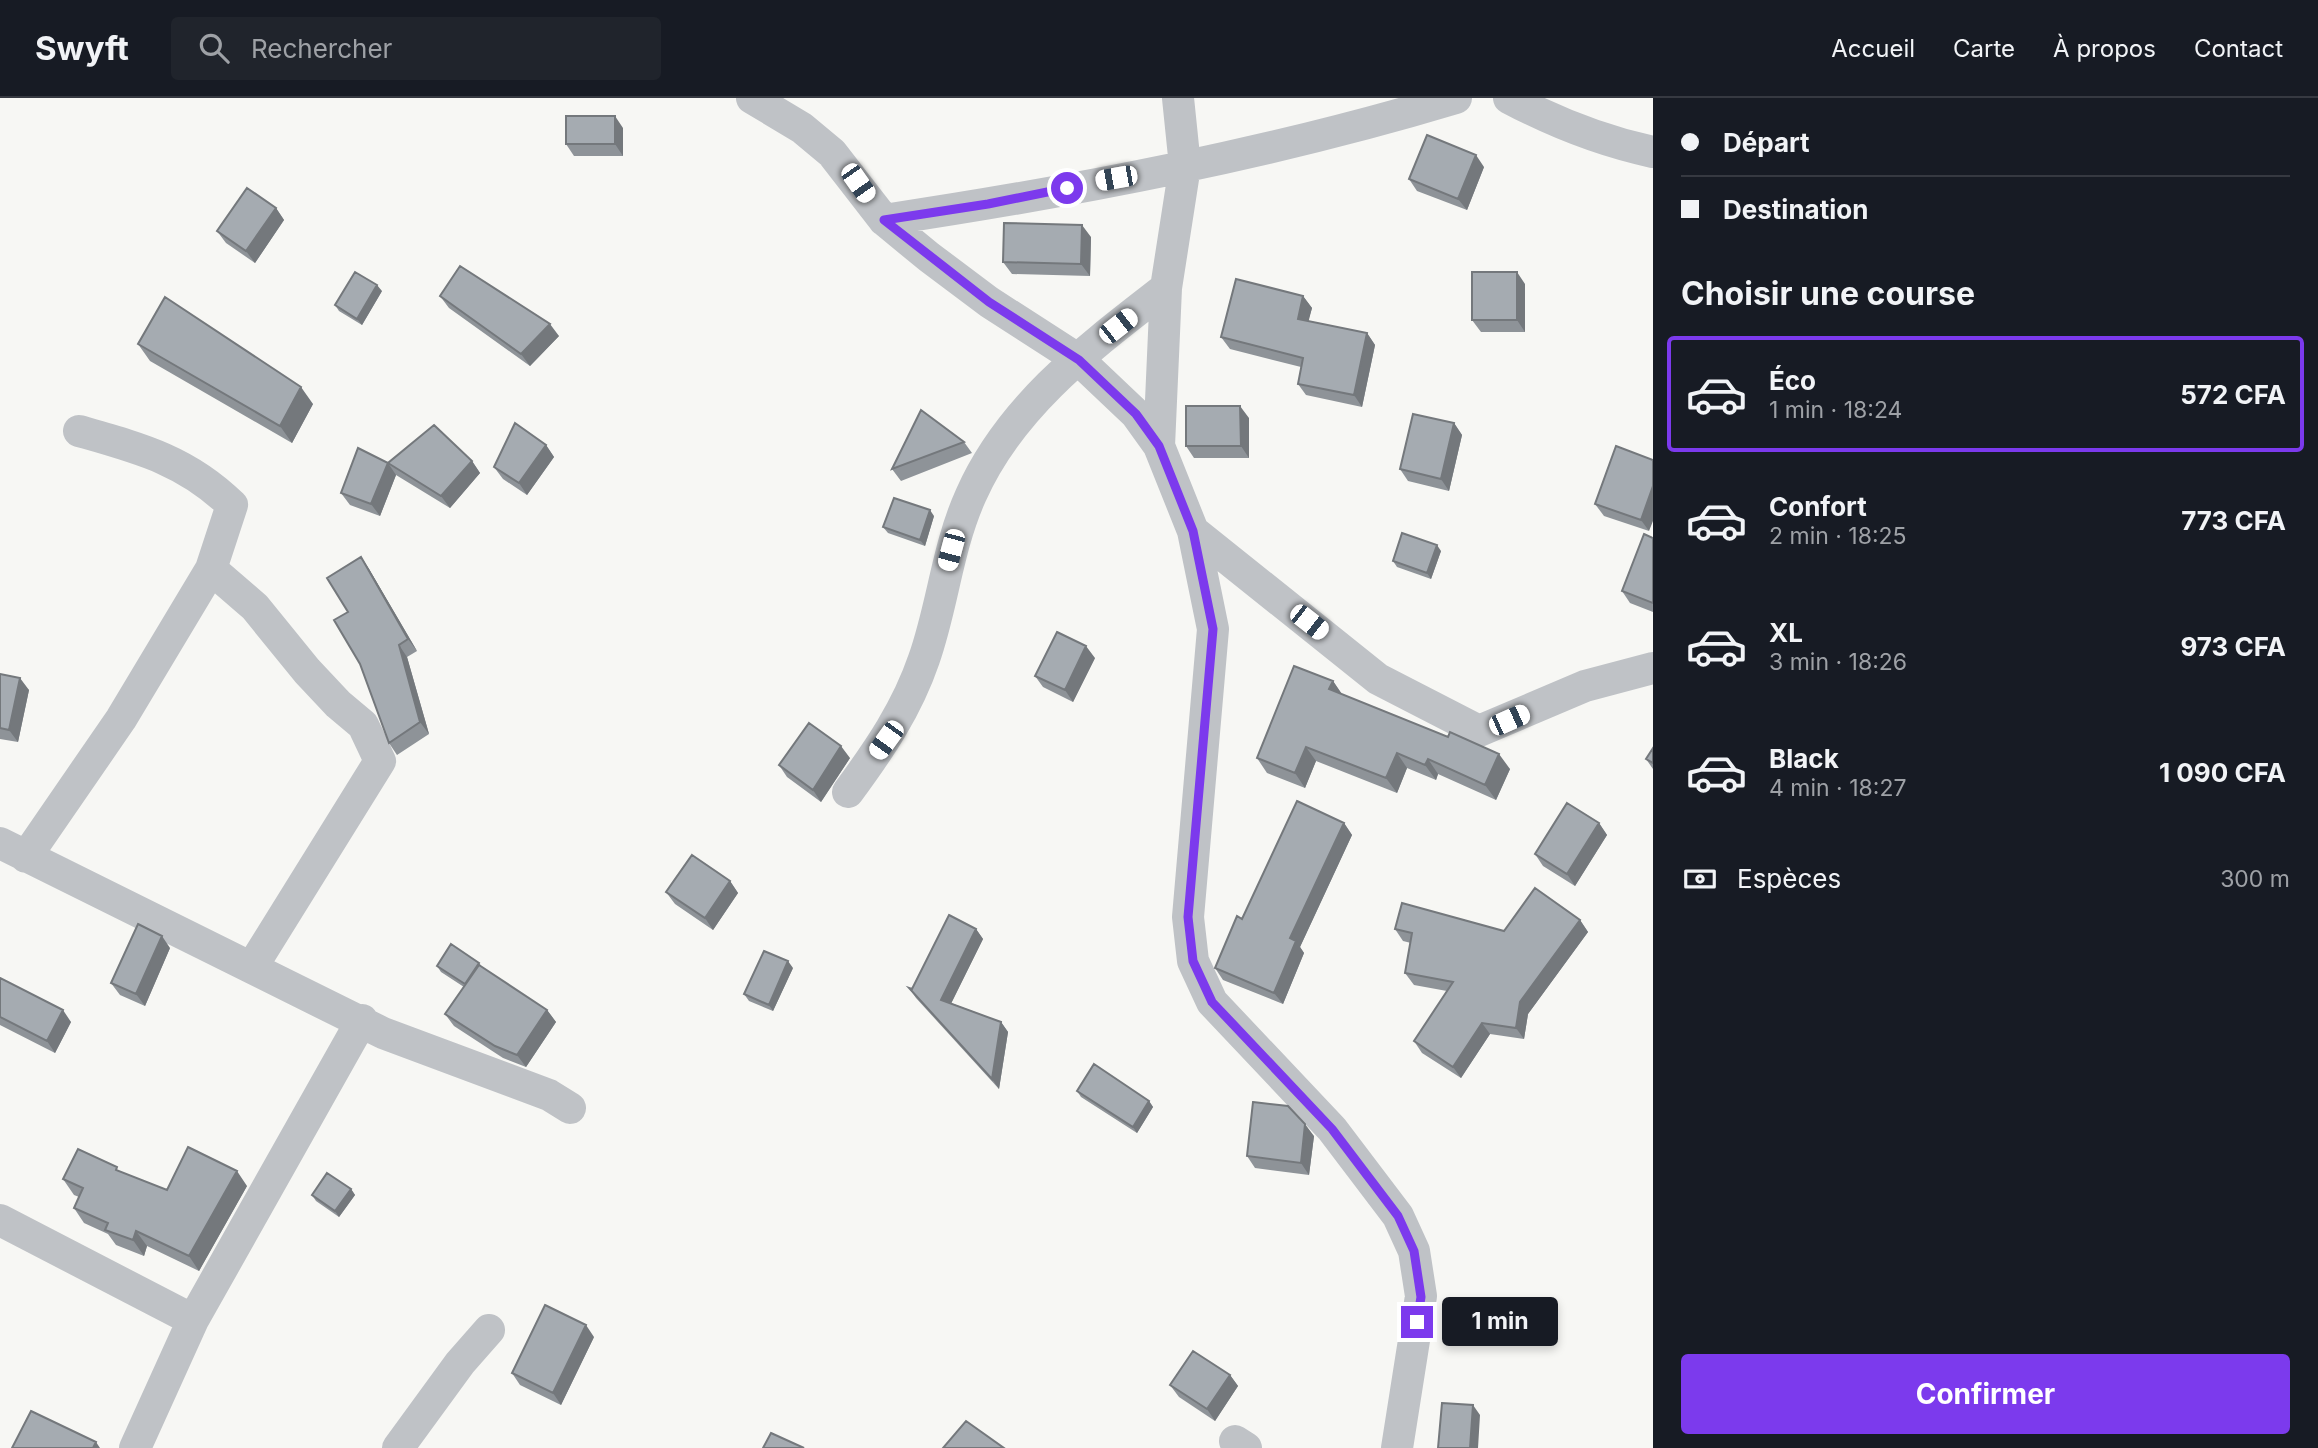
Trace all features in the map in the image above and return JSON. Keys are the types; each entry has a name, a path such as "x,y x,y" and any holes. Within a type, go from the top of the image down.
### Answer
{"street":[{"path":"752,98 802,128 832,153 884,220 989,302 1079,360 1136,414 1159,446 1193,531 1213,629 1188,917 1193,961 1212,1002 1332,1129 1370,1176 1398,1216 1414,1251 1421,1297 1397,1448"},
{"path":"1159,446 1166,288 1185,166 1178,98"},
{"path":"884,220 988,204 1185,166 1456,98"},
{"path":"1509,98 1567,127 1611,143 1653,152"},
{"path":"848,792 886,740 909,699 935,621 957,529 972,492 1012,425 1038,393 1166,288"},
{"path":"79,431 168,458 209,482 232,505 211,569 121,719 13,850 362,1020 383,1033 549,1095 570,1108"},
{"path":"1193,531 1378,679 1479,731 1585,686 1653,668"},
{"path":"211,569 255,607 307,671 338,704 363,725 380,761 252,967"},
{"path":"135,1448 192,1320 362,1020"},
{"path":"0,1220 192,1320"},
{"path":"398,1448 460,1363 489,1329"}],"building":[{"path":"566,116 615,116 615,144 566,144"},
{"path":"1427,135 1476,155 1458,199 1409,179"},
{"path":"247,188 276,208 246,251 217,231"},
{"path":"1004,223 1082,225 1081,264 1003,262"},
{"path":"460,266 550,324 521,354 440,296"},
{"path":"355,272 377,285 357,319 335,305"},
{"path":"1472,272 1517,272 1517,320 1472,320"},
{"path":"1236,279 1303,296 1298,319 1367,333 1354,395 1298,384 1303,358 1221,337"},
{"path":"165,297 301,387 280,426 138,344"},
{"path":"1186,406 1240,406 1241,446 1186,446"},
{"path":"921,410 964,442 892,469"},
{"path":"1413,414 1454,423 1441,479 1400,469"},
{"path":"515,423 546,445 519,483 494,467"},
{"path":"434,425 472,461 441,496 388,463"},
{"path":"1616,446 1653,460 1653,486 1641,520 1595,504"},
{"path":"358,448 388,463 371,504 341,493"},
{"path":"894,498 930,510 920,540 883,527"},
{"path":"1402,533 1437,545 1427,573 1393,561"},
{"path":"1644,534 1653,538 1653,603 1622,591"},
{"path":"361,557 408,639 399,645 420,722 389,743 360,664 334,620 348,612 327,578"},
{"path":"1057,632 1086,646 1065,690 1035,676"},
{"path":"1294,666 1333,681 1329,689 1448,737 1450,732 1499,754 1485,785 1428,759 1425,765 1397,753 1386,778 1306,747 1295,773 1257,758"},
{"path":"0,674 20,678 9,730 0,728"},
{"path":"809,723 841,746 813,790 779,765"},
{"path":"1653,748 1653,763 1646,759"},
{"path":"1297,801 1344,823 1290,938 1296,941 1274,993 1215,968 1237,916 1242,919"},
{"path":"1567,803 1599,823 1567,874 1535,854"},
{"path":"692,855 730,881 705,918 666,892"},
{"path":"1535,888 1580,920 1520,1002 1516,1028 1482,1023 1453,1067 1414,1041 1453,982 1405,973 1412,933 1395,929 1402,903 1504,931"},
{"path":"949,915 976,929 941,1000 1001,1022 992,1079 909,988 912,989"},
{"path":"138,924 162,936 136,994 111,983"},
{"path":"451,944 479,963 465,984 437,966"},
{"path":"764,951 788,961 769,1005 744,994"},
{"path":"479,965 547,1010 517,1055 495,1046 445,1014"},
{"path":"0,978 63,1010 47,1041 0,1017"},
{"path":"1094,1064 1149,1101 1133,1127 1077,1091"},
{"path":"1253,1102 1288,1106 1305,1124 1301,1163 1247,1156"},
{"path":"188,1147 237,1171 189,1256 136,1231 133,1240 105,1230 108,1223 74,1208 83,1188 63,1179 78,1149 117,1167 116,1170 167,1190"},
{"path":"327,1173 351,1189 335,1211 312,1195"},
{"path":"545,1305 586,1325 553,1393 512,1373"},
{"path":"1193,1351 1230,1375 1207,1409 1170,1385"},
{"path":"1442,1403 1473,1405 1470,1448 1438,1448"},
{"path":"31,1411 96,1442 93,1448 12,1448"},
{"path":"966,1421 1004,1448 943,1448"},
{"path":"771,1433 804,1448 763,1448"}],"route":[{"path":"1067,188 988,204 884,220 989,302 1079,360 1136,414 1159,446 1193,531 1207,588 1213,629 1188,917 1193,961 1212,1002 1332,1129 1398,1216 1414,1251 1421,1297 1417,1322"}]}
